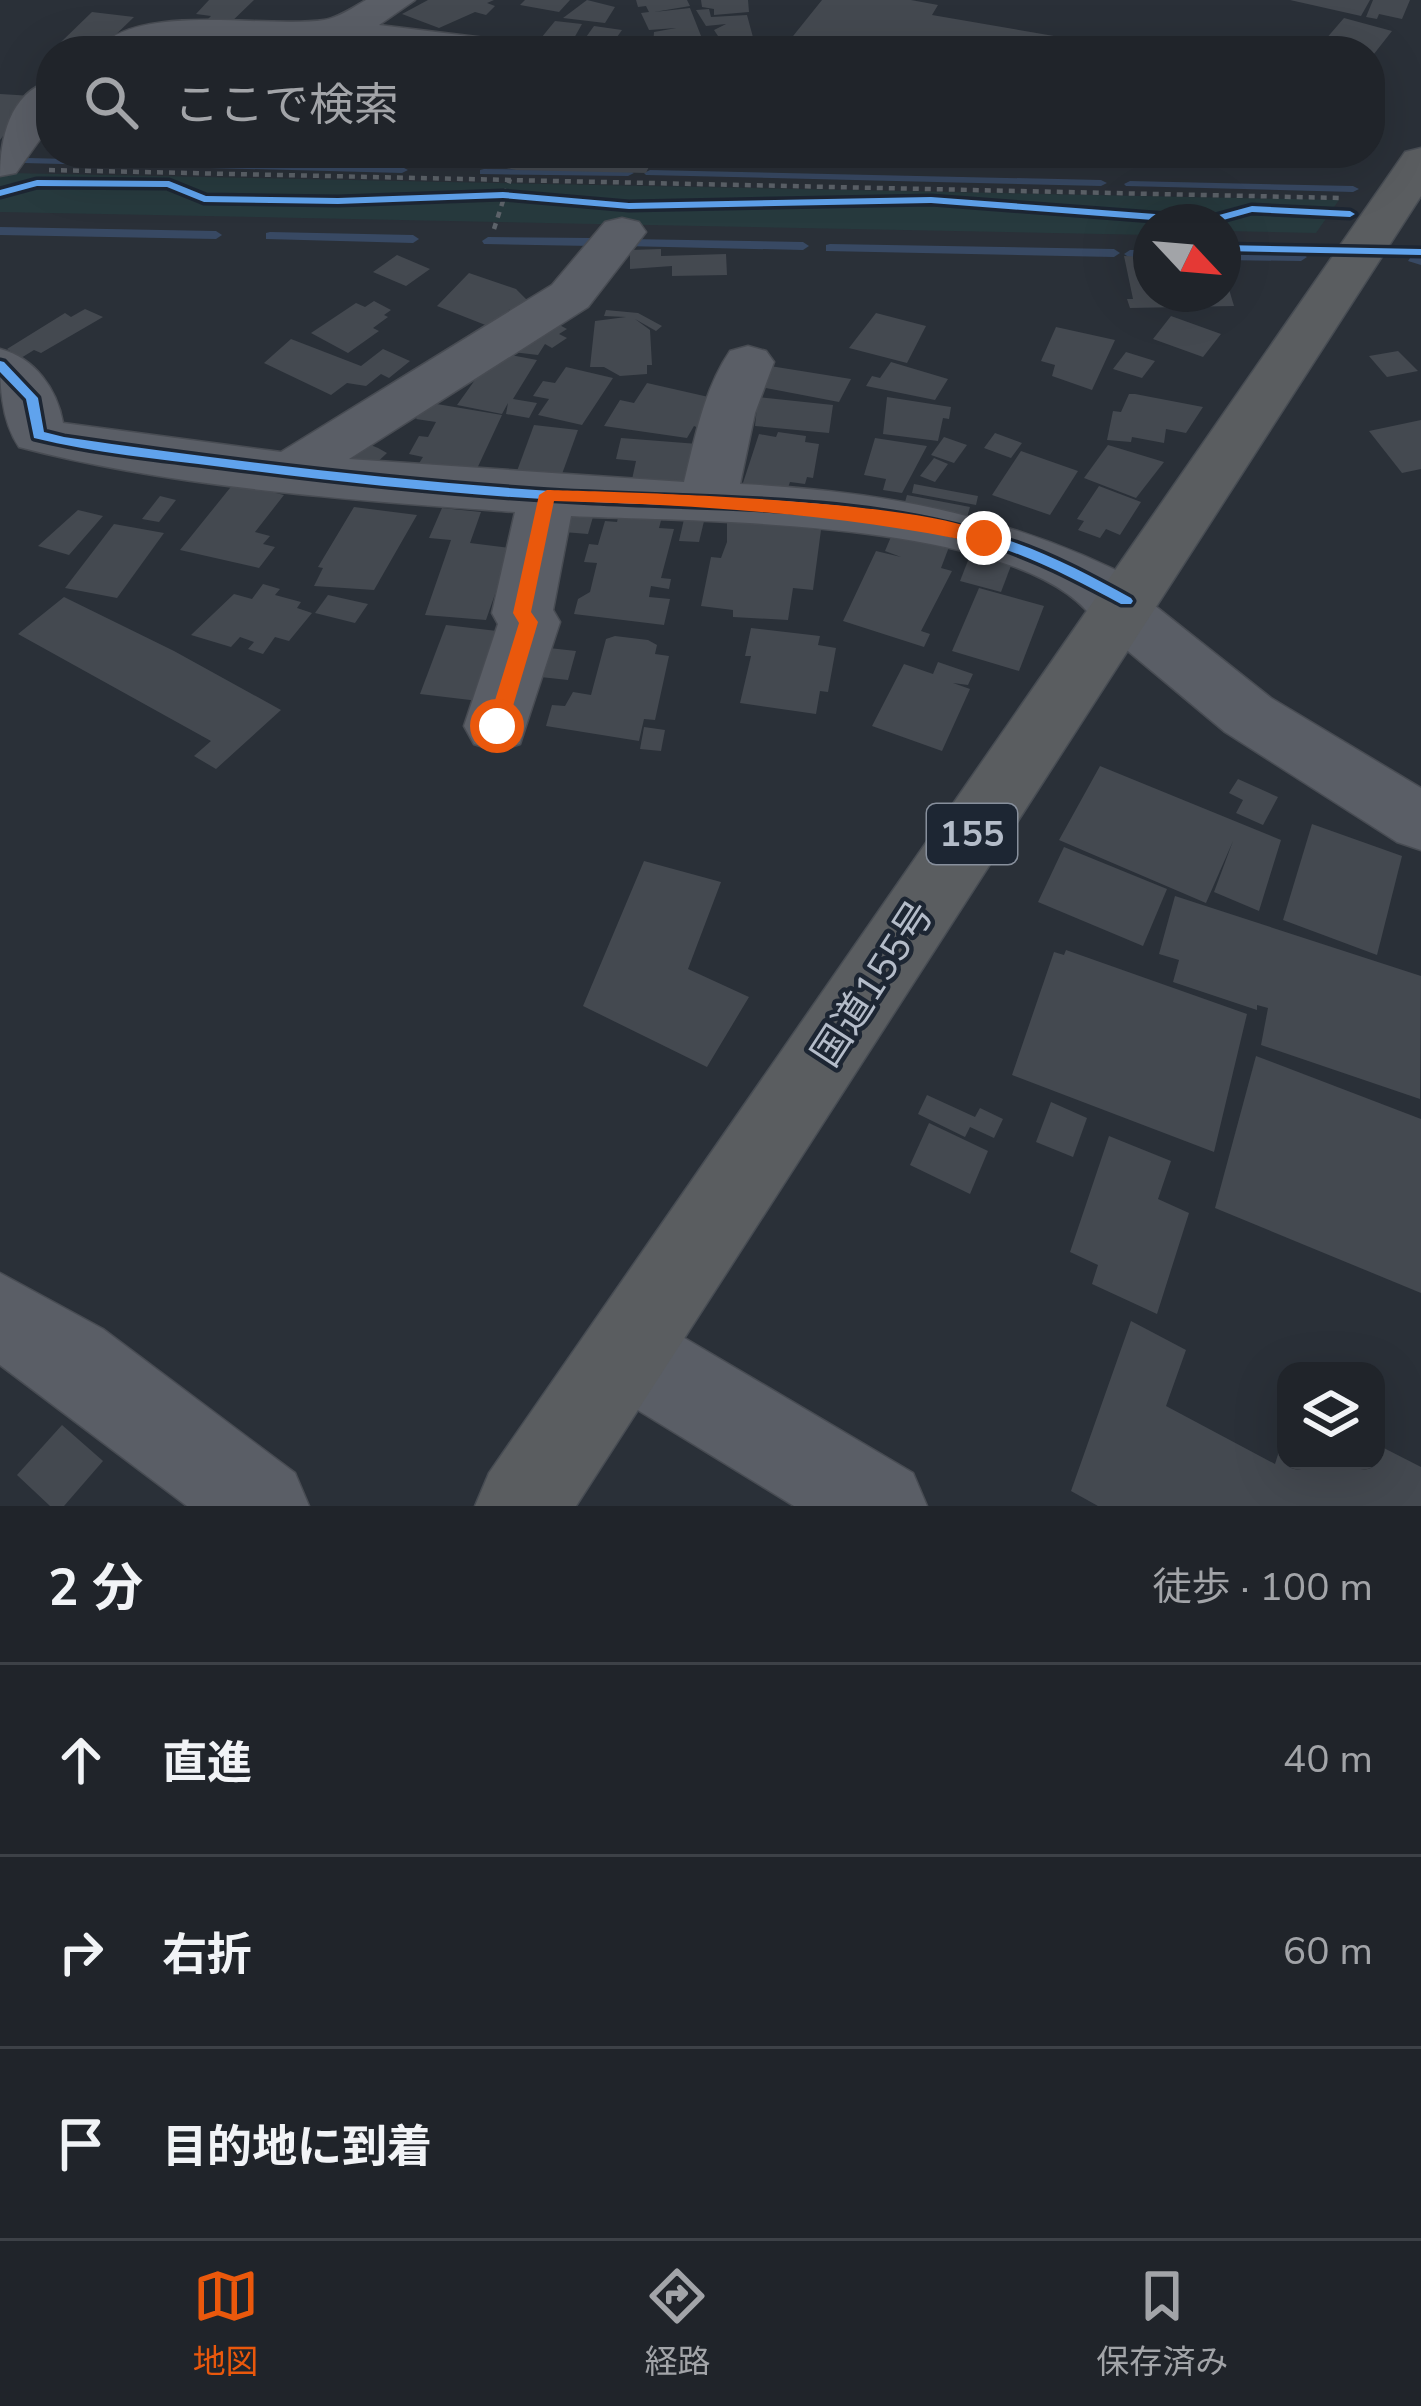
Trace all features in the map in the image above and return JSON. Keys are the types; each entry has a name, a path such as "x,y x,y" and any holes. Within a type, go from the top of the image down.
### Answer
{"highway":[{"name":"国道155号","path":"522,1506 628,1354 1421,161"}],"street":[{"path":"161,35 186,0"},
{"path":"336,32 397,0"},
{"path":"145,36 336,32 369,36"},
{"path":"0,163 36,114"},
{"path":"286,474 570,296 622,232"},
{"path":"708,500 728,413 748,362"},
{"path":"0,365 32,398 19,445 286,474 547,495 708,500 899,520 984,538 1058,564 1123,606 1248,715 1421,822"},
{"path":"497,726 529,622 522,613 547,495"},
{"path":"0,1316 72,1360 262,1506"},
{"path":"628,1354 880,1506"}],"path":[{"path":"46,170 1362,198"},
{"path":"494,229 510,179"},
{"path":"1241,248 1293,249"}],"green space":[{"path":"0,169 8,173 1339,200 1316,233 1241,231 1241,204 1133,204 1133,235 0,212"}],"building":[{"path":"209,0 254,0 226,27 202,25 211,16 196,14"},
{"path":"428,0 494,0 487,3 495,6 486,15 475,12 439,28 402,14"},
{"path":"525,0 570,0 559,12 520,5"},
{"path":"587,0 615,7 605,23 563,18"},
{"path":"636,0 687,0 690,6 654,12 690,8 701,36 654,36 654,32 676,28 649,30 641,13 649,12 646,6 638,7"},
{"path":"701,0 748,0 749,12 714,15 714,9 702,7"},
{"path":"822,0 911,0 938,5 932,15 1054,36 793,36"},
{"path":"1290,0 1370,0 1361,16"},
{"path":"1373,0 1410,0 1402,19 1379,14 1377,19 1366,17"},
{"path":"709,9 711,17 747,15 753,36 718,36 714,30 726,24 706,26 696,10"},
{"path":"92,12 134,17 114,36 67,36"},
{"path":"1344,18 1392,31 1385,40 1385,36 1328,36"},
{"path":"555,21 582,24 575,36 543,36"},
{"path":"594,26 622,30 618,36 587,36"},
{"path":"0,94 33,96 0,140"},
{"path":"506,168 648,168 646,173"},
{"path":"661,249 661,256 726,254 727,275 672,276 672,266 630,269 630,250"},
{"path":"397,255 430,269 406,286 373,272"},
{"path":"1124,256 1133,256 1133,299"},
{"path":"469,273 516,289 531,304 519,313 510,309 488,326 437,306"},
{"path":"374,301 391,310 384,315 388,317 373,328 379,331 348,353 311,333 356,303 365,307"},
{"path":"85,309 103,317 41,353 34,350 21,358 7,349 65,313 71,317"},
{"path":"606,310 638,313 662,326 656,331 635,319 650,330 652,365 647,365 647,374 620,376 604,367 590,367 595,321 626,317 604,316"},
{"path":"876,313 926,326 907,363 849,348"},
{"path":"1171,316 1221,334 1203,357 1153,339"},
{"path":"552,321 567,329 559,334 567,338 552,348 545,344 538,355 504,351"},
{"path":"1056,327 1115,340 1092,390 1052,376 1055,365 1041,361"},
{"path":"291,339 361,366 383,349 410,361 389,378 381,374 366,386 347,383 331,395 264,363"},
{"path":"1398,351 1418,371 1387,377 1369,356"},
{"path":"495,352 537,360 513,399 537,403 529,418 506,414 508,403 502,414 457,405"},
{"path":"1126,352 1155,361 1142,378 1113,369"},
{"path":"891,362 948,379 935,400 866,386 872,376 880,378"},
{"path":"764,365 851,379 839,402 755,386"},
{"path":"566,367 613,378 582,425 538,415 549,399 533,396 543,381 555,383"},
{"path":"647,383 713,398 701,429 694,426 687,438 604,426 620,400 634,403"},
{"path":"1129,394 1203,407 1186,433 1166,429 1164,443 1132,437 1131,442 1107,440 1113,411 1121,412"},
{"path":"758,397 833,405 829,433 755,426"},
{"path":"887,397 951,407 938,441 883,434"},
{"path":"425,402 502,415 475,473 418,465 423,457 409,454 419,436 428,437 436,422 416,419"},
{"path":"1421,420 1421,469 1402,473 1369,431"},
{"path":"534,425 578,430 562,474 517,471"},
{"path":"778,432 806,436 805,442 819,444 813,478 807,477 805,484 790,482 785,496 741,489 759,434 776,437"},
{"path":"995,433 1022,443 1011,458 984,448"},
{"path":"944,437 967,445 954,463 931,455"},
{"path":"621,438 698,444 690,489 631,484 636,461 616,459"},
{"path":"875,438 927,446 902,493 883,490 886,479 864,475"},
{"path":"356,439 387,453 371,468 331,462"},
{"path":"1108,445 1164,462 1136,498 1084,478"},
{"path":"1021,451 1078,471 1050,515 992,495"},
{"path":"934,458 948,464 935,482 920,476"},
{"path":"234,483 284,495 255,532 270,536 263,544 275,547 259,568 180,550"},
{"path":"914,484 978,496 976,505 912,493"},
{"path":"1099,486 1141,502 1120,535 1106,529 1100,538 1078,530 1084,521 1077,519"},
{"path":"907,495 970,507 966,521 903,509"},
{"path":"160,496 176,500 159,522 142,519"},
{"path":"354,507 417,515 374,590 314,586 323,568 318,567"},
{"path":"557,507 595,510 588,534 551,531"},
{"path":"442,508 481,512 470,543 511,548 486,620 425,615 451,540 429,538"},
{"path":"620,509 663,513 659,528 674,529 661,578 671,579 669,589 651,586 649,597 670,599 664,625 574,614 578,599 590,592 597,563 584,562 589,544 598,545 605,521 617,522"},
{"path":"78,510 103,516 69,555 38,546"},
{"path":"685,515 705,517 699,542 679,541"},
{"path":"727,518 821,530 813,590 793,588 788,620 733,617 733,610 701,606 711,557 721,558 727,542"},
{"path":"114,524 164,533 117,598 65,588"},
{"path":"893,532 949,547 941,568 952,571 921,631 930,634 924,647 843,621 876,551 901,557 885,551"},
{"path":"971,553 1012,563 1001,592 960,581"},
{"path":"263,584 280,589 275,595 301,602 297,608 312,613 289,641 275,637 263,654 248,649 254,642 240,637 231,647 191,635 234,594 252,599"},
{"path":"979,588 1044,606 1019,671 952,651"},
{"path":"328,595 368,604 355,623 315,613"},
{"path":"64,597 281,710 216,769 194,756 211,741 18,634"},
{"path":"446,625 497,631 487,702 420,694"},
{"path":"751,628 820,636 818,645 836,648 828,692 820,691 816,714 740,703 751,656 745,656"},
{"path":"606,639 648,640 657,645 655,654 669,656 655,720 644,719 639,741 546,726 552,705 565,706 573,692 591,695"},
{"path":"540,647 576,651 568,680 531,676"},
{"path":"938,662 973,674 968,685 953,683 970,689 942,751 872,726 904,664 933,674"},
{"path":"644,727 665,730 661,751 640,749"},
{"path":"1100,766 1281,840 1259,911 1214,892 1233,841 1206,903 1059,840"},
{"path":"1238,779 1278,797 1263,825 1236,813 1243,800 1229,793"},
{"path":"1312,824 1402,856 1377,955 1283,920"},
{"path":"1064,847 1167,889 1143,946 1038,902"},
{"path":"644,861 721,882 688,969 749,997 707,1067 583,1006"},
{"path":"1175,896 1421,976 1420,1099 1261,1045 1268,1008 1257,1005 1257,1010 1173,982 1179,960 1159,954"},
{"path":"1066,950 1247,1014 1214,1152 1012,1075 1054,952 1064,955"},
{"path":"1256,1056 1421,1119 1421,1293 1215,1208"},
{"path":"927,1095 975,1117 980,1108 1003,1119 994,1138 970,1127 965,1137 918,1114"},
{"path":"1051,1102 1087,1118 1073,1157 1036,1142"},
{"path":"929,1123 988,1151 970,1194 910,1165"},
{"path":"1109,1136 1171,1161 1158,1199 1189,1213 1157,1314 1092,1284 1098,1265 1070,1252"},
{"path":"1131,1321 1186,1350 1166,1406 1275,1464 1277,1458 1277,1470 1385,1470 1385,1449 1421,1467 1421,1506 1098,1506 1071,1491"},
{"path":"62,1425 103,1461 64,1506 50,1506 17,1475"}],"waterway":[{"path":"28,161 36,161"},
{"path":"319,168 402,170"},
{"path":"484,172 628,173"},
{"path":"650,173 1101,183"},
{"path":"1130,184 1353,189"},
{"path":"0,231 216,235"},
{"path":"270,236 413,239"},
{"path":"488,241 591,242"},
{"path":"628,243 803,246"},
{"path":"830,248 1114,253"},
{"path":"1241,256 1301,257"},
{"path":"1414,261 1421,261"}],"cycle path":[{"path":"0,193 37,183 169,184 204,199 338,201 503,195 629,206 931,200 1208,221 1252,209 1350,214"},
{"path":"1241,248 1421,252"},
{"path":"0,365 32,398 38,435 64,441 423,485 876,515 1004,544 1126,601"}],"route":[{"path":"497,726 529,622 522,613 547,495 708,500 899,520 984,538"}]}
